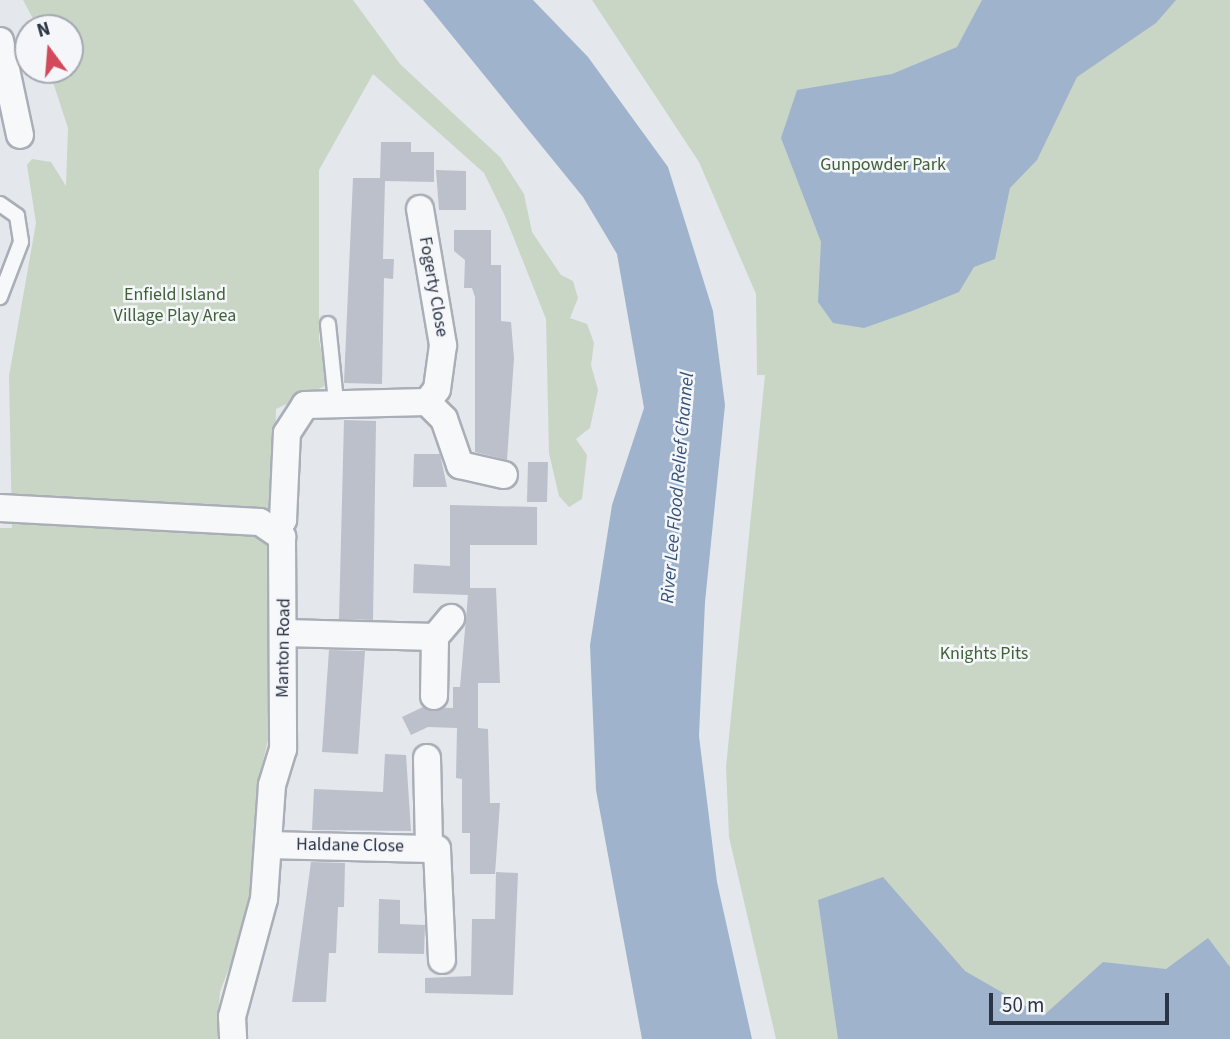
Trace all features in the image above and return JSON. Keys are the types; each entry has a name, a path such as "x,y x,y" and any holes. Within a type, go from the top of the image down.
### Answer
{"street":[{"path":"0,41 19,135"},
{"name":"Fogerty Close","path":"420,209 443,345 442,375 427,402"},
{"path":"0,508 246,521 276,530 283,520 290,419 304,405 336,401 427,402 448,428 460,466 504,475"},
{"name":"Manton Road","path":"233,1039 232,1017 256,941 270,845 272,785 283,749 285,548 276,530"},
{"path":"284,633 443,628 434,696"},
{"name":"Haldane Close","path":"427,758 429,847"},
{"name":"Haldane Close","path":"270,845 437,849 442,960"}],"lane":[{"path":"0,204 17,216 21,242 0,297"},
{"path":"328,324 336,401"}],"green space":[{"name":"Enfield Island Village Play Area","path":"23,0 353,0 400,64 500,157 524,194 532,232 561,275 573,281 578,298 570,318 587,324 594,343 591,365 598,390 590,428 576,439 587,455 582,499 569,507 559,496 549,453 546,319 505,216 484,173 373,74 319,170 319,339 327,385 276,409 268,740 257,786 253,904 220,992 218,1023 225,1022 224,1039 0,1039 0,528 12,528 9,376 36,223 27,165 32,159 51,162 66,186 68,128 54,84 84,84 84,14 30,14"},
{"name":"Knights Pits","path":"592,0 1230,0 1230,1039 776,1039 729,837 726,767 765,375 757,375 756,294 699,162"}],"water":[{"name":"River Lee Flood Relief Channel","path":"423,0 533,0 588,57 668,167 713,311 725,405 705,602 699,736 717,882 752,1039 642,1039 596,790 590,645 612,505 644,408 617,254 583,197"},
{"path":"982,0 1176,0 1156,23 1077,77 1037,160 1010,188 995,259 974,267 959,292 912,311 864,328 833,323 818,302 821,242 781,138 797,90 892,74 957,47"},
{"path":"883,877 965,971 1043,1016 1103,962 1166,969 1208,938 1230,967 1230,1039 838,1039 818,900"}],"building":[{"path":"381,142 411,142 411,152 434,152 434,182 385,181 383,259 394,259 393,279 384,278 382,384 344,383 353,178 380,178"},
{"path":"436,170 466,171 466,210 439,210"},
{"path":"454,230 491,230 491,265 501,265 501,321 511,322 514,358 507,460 475,452 475,297 472,288 464,288 465,260 454,251"},
{"path":"344,420 376,421 373,620 339,619"},
{"path":"414,454 440,454 447,487 413,487"},
{"path":"528,462 548,462 547,502 527,502"},
{"path":"450,505 537,507 537,545 470,545 470,588 496,588 500,683 478,683 478,728 488,729 490,803 500,803 495,874 470,874 470,833 462,833 462,779 456,778 457,728 428,727 411,735 402,717 423,707 453,708 453,687 460,687 468,595 413,593 414,564 450,566"},
{"path":"329,650 365,651 358,754 322,752"},
{"path":"385,754 406,755 411,831 312,830 314,789 383,792"},
{"path":"311,862 345,863 344,907 338,907 336,953 329,953 326,1002 292,1002"},
{"path":"496,872 518,873 513,995 425,993 425,978 471,976 472,919 495,919"},
{"path":"379,899 400,900 400,924 425,925 424,954 378,953"}],"park label":[{"name":"Gunpowder Park","path":"883,165"}]}
